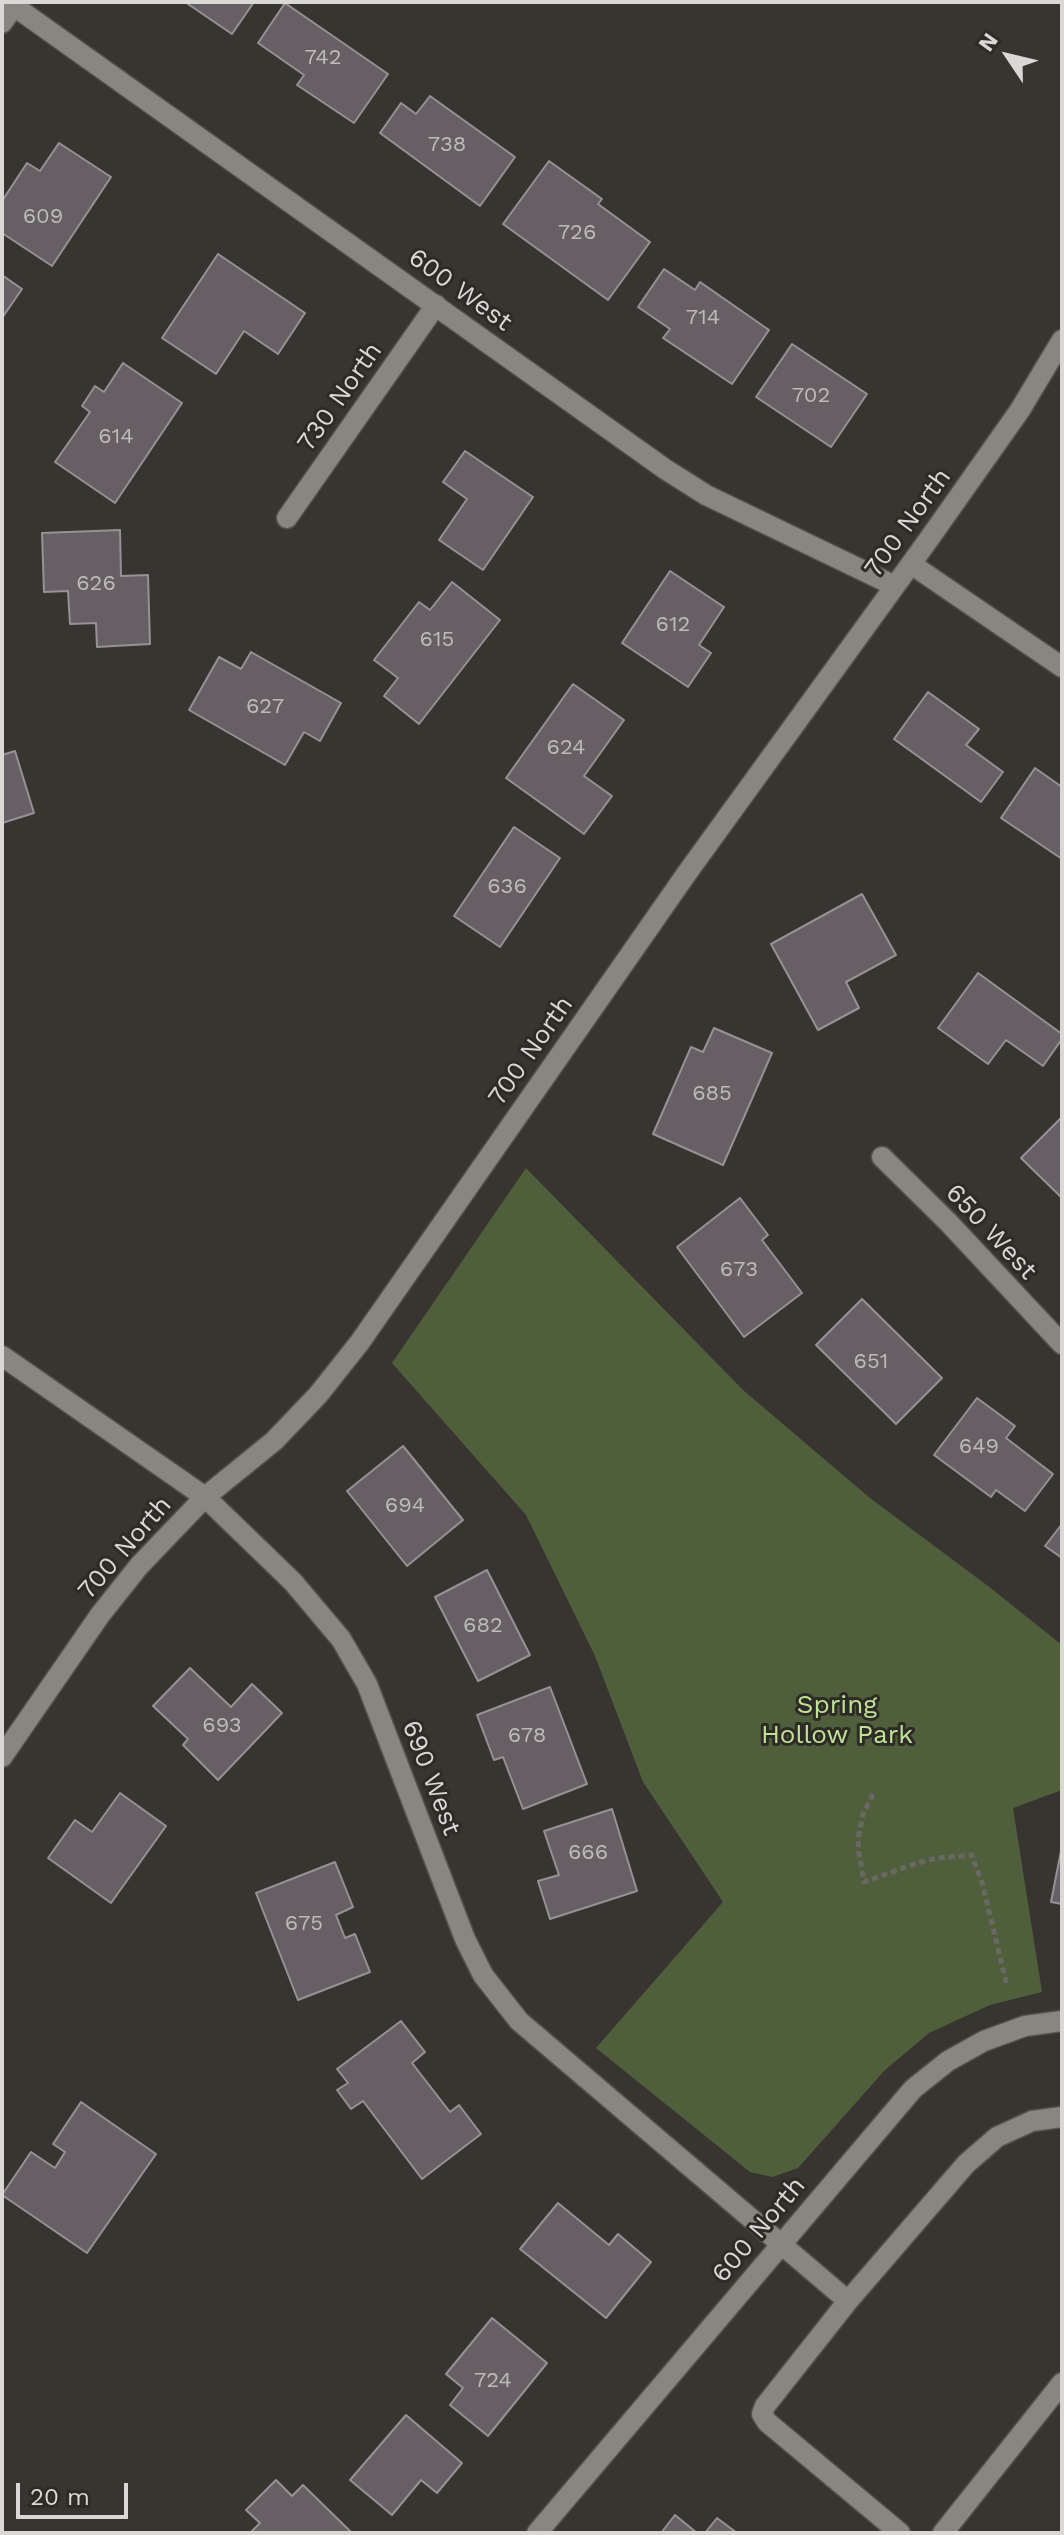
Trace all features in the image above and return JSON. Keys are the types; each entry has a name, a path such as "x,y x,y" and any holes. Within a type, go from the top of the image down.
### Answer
{"street":[{"name":"600 West","path":"11,10 436,305 665,469 706,495 895,586"},
{"name":"730 North","path":"287,518 436,305"},
{"name":"700 North","path":"2,1757 100,1615 139,1566 205,1497 274,1441 318,1395 360,1342 687,873 1020,410 1062,340"},
{"path":"911,564 1062,667"},
{"name":"650 West","path":"882,1157 948,1222 1062,1344"},
{"name":"690 West","path":"2,1356 205,1497 293,1582 341,1639 367,1684 465,1939 483,1975 519,2021 848,2301"},
{"name":"600 North","path":"537,2533 913,2089 948,2061 984,2041 1025,2026 1062,2021"},
{"path":"900,2533 767,2422 762,2414 765,2406 848,2301 966,2164 997,2137 1032,2121 1062,2117"},
{"path":"943,2533 1062,2383"}],"path":[{"path":"873,1794 863,1814 859,1834 858,1848 864,1882 927,1861 972,1855 983,1886 1007,1986"}],"green space":[{"name":"Spring Hollow Park","path":"526,1168 743,1390 870,1498 1062,1645 1062,1790 1013,1808 1042,1992 990,2005 929,2033 885,2070 798,2168 772,2177 750,2172 596,2048 723,1902 643,1782 595,1656 526,1515 392,1363"}],"building":[{"path":"185,2 254,2 232,34"},
{"path":"285,3 388,74 354,123 297,85 304,75 258,43"},
{"path":"430,96 515,157 480,206 380,133 401,103 416,114"},
{"path":"59,143 111,177 52,266 2,233 2,201 27,163 40,171"},
{"path":"549,161 602,199 598,204 650,242 608,300 503,224"},
{"path":"218,254 305,313 278,354 244,331 216,374 162,338"},
{"path":"664,269 695,290 700,282 769,330 732,384 663,338 670,329 638,307"},
{"path":"2,275 22,289 2,318"},
{"path":"792,344 867,394 831,447 756,397"},
{"path":"123,363 182,403 115,503 55,462 90,412 82,406 95,386 104,392"},
{"path":"465,451 533,497 483,570 439,540 467,499 443,482"},
{"path":"120,530 121,576 148,575 150,644 97,647 96,623 70,624 68,591 44,592 42,533"},
{"path":"670,571 724,607 699,645 711,653 688,687 622,643"},
{"path":"452,582 500,620 419,724 384,696 398,678 374,660 419,602 430,610"},
{"path":"251,652 341,703 320,741 304,732 285,765 189,710 219,657 241,669"},
{"path":"573,684 624,720 584,776 612,796 584,834 506,778"},
{"path":"928,692 979,729 966,745 1003,772 981,802 894,739"},
{"path":"15,751 34,813 2,823 2,755"},
{"path":"1035,768 1062,787 1062,859 1001,818"},
{"path":"514,827 560,858 500,947 454,916"},
{"path":"862,894 896,955 846,982 859,1008 818,1030 771,944"},
{"path":"978,973 1062,1034 1062,1039 1043,1066 1006,1040 988,1064 938,1028"},
{"path":"714,1028 772,1053 723,1165 653,1134 691,1047 703,1052"},
{"path":"1062,1117 1062,1198 1021,1158"},
{"path":"740,1198 768,1235 762,1240 802,1293 744,1337 677,1247"},
{"path":"862,1299 942,1378 896,1424 816,1345"},
{"path":"977,1398 1015,1426 1006,1438 1053,1474 1025,1511 996,1490 991,1497 934,1455"},
{"path":"403,1446 463,1520 407,1566 347,1491"},
{"path":"1062,1524 1062,1558 1045,1546"},
{"path":"487,1570 530,1655 478,1681 435,1597"},
{"path":"190,1668 231,1707 252,1684 282,1713 218,1780 183,1745 188,1739 153,1706"},
{"path":"550,1687 587,1784 523,1809 503,1757 494,1760 477,1715"},
{"path":"120,1793 166,1826 111,1903 48,1858 75,1820 92,1832"},
{"path":"612,1809 637,1891 550,1919 538,1881 559,1875 544,1831"},
{"path":"1062,1846 1062,1904 1051,1902"},
{"path":"335,1862 353,1907 336,1915 345,1938 355,1934 370,1972 298,2000 256,1893"},
{"path":"401,2021 425,2052 412,2063 450,2112 459,2105 481,2134 422,2179 363,2101 351,2109 337,2090 348,2083 337,2069"},
{"path":"81,2102 156,2154 87,2253 2,2195 31,2152 55,2168 65,2152 53,2144"},
{"path":"558,2203 609,2245 618,2234 651,2262 606,2318 520,2249"},
{"path":"492,2318 547,2363 488,2436 450,2405 463,2388 446,2374"},
{"path":"406,2415 462,2463 437,2493 421,2480 392,2515 350,2480"},
{"path":"276,2480 292,2496 303,2485 352,2533 250,2533 260,2523 246,2510"},
{"path":"675,2515 697,2533 661,2533"},
{"path":"717,2518 737,2533 705,2533"}]}
